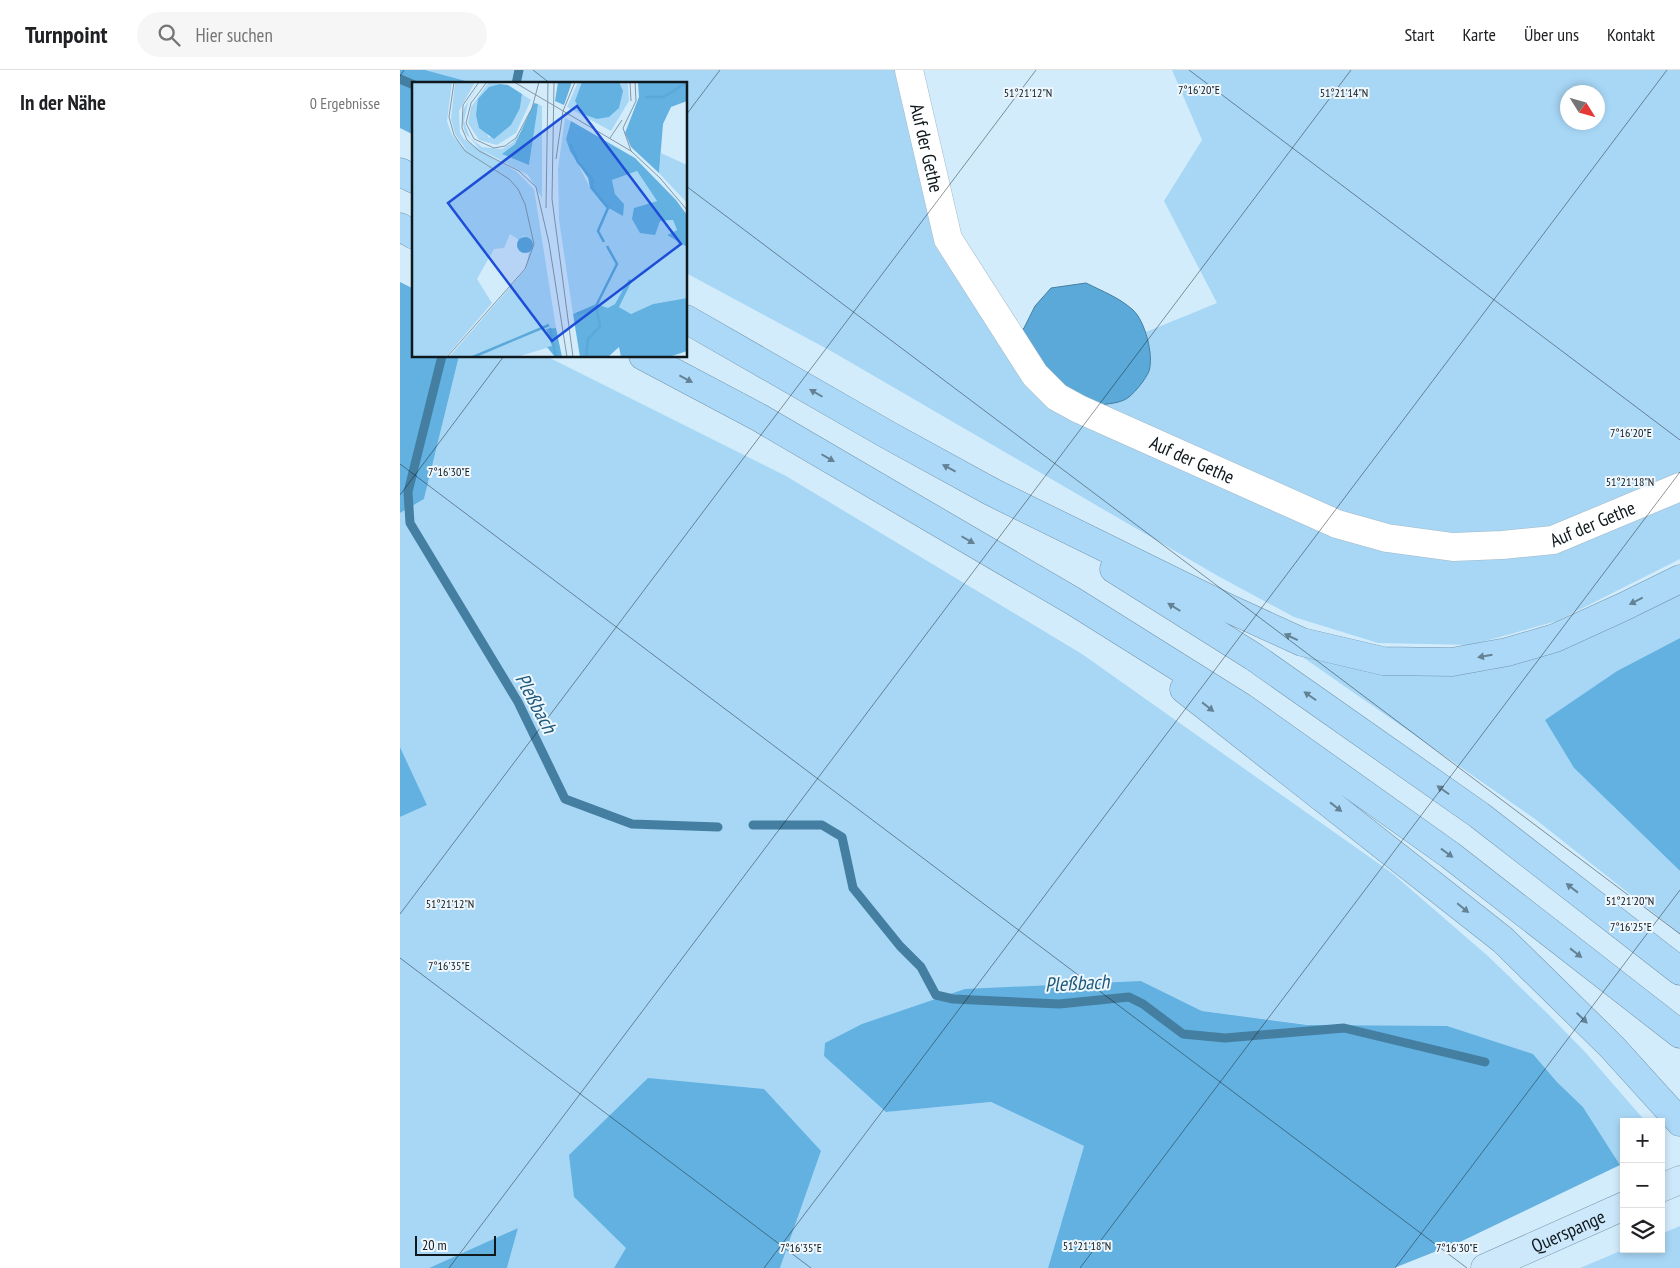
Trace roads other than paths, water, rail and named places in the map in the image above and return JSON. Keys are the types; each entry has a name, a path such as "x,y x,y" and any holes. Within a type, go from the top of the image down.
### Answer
{"highway":[{"path":"400,172 412,178"},
{"path":"400,227 412,234"},
{"path":"688,320 888,435 992,492 1232,610 1302,642 1384,662 1452,662 1507,652 1555,638 1680,579"},
{"path":"647,358 760,418 1073,601 1258,718 1450,855 1680,1034"},
{"path":"992,492 1254,657 1479,816 1680,972"},
{"path":"1073,601 1503,940 1612,1047 1680,1122"}],"main road":[{"path":"1665,1186 1680,1180"},
{"name":"Querspange","path":"1485,1268 1620,1208"}],"street":[{"name":"Auf der Gethe","path":"909,70 948,239 1035,375 1057,397 1079,409 1336,524 1387,538 1453,547 1554,540 1680,488"}],"waterway":[{"path":"516,82 519,70"},
{"path":"400,79 412,84"},
{"name":"Pleßbach","path":"442,358 408,492 410,523 518,702 565,799 632,824 718,827"},
{"name":"Pleßbach","path":"753,825 822,825 842,837 853,888 900,946 921,967 936,995 953,999 1059,1004 1129,997 1143,1004 1183,1034 1225,1038 1344,1028 1485,1062"}]}
